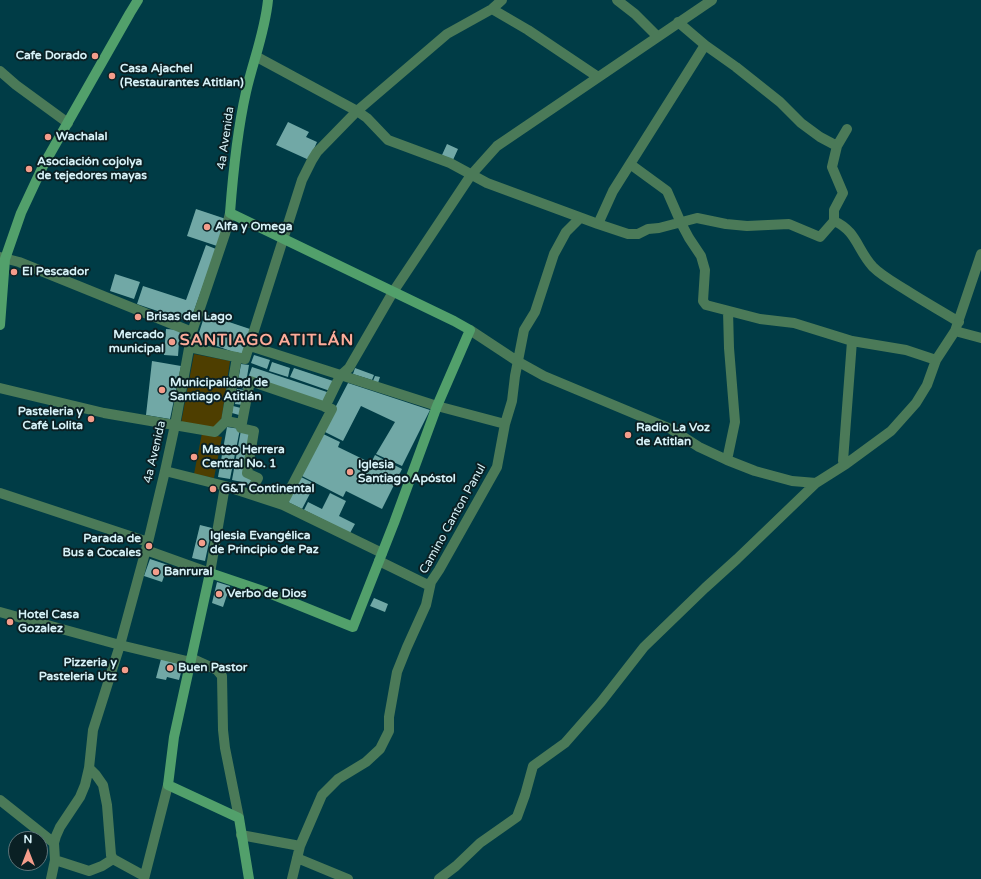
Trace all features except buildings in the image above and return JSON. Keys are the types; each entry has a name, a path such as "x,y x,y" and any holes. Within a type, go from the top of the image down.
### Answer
{"main road":[{"path":"0,325 3,258 21,213 43,166 138,0"},
{"name":"4a Avenida","path":"230,213 240,123 247,89 267,17 268,0"},
{"path":"230,213 454,320 470,330 437,406 353,627 210,573 174,737 168,785 238,818 249,879"}],"street":[{"path":"189,347 245,359 302,180 312,160 357,111 447,34 492,9 502,0"},
{"path":"618,0 635,14 657,36"},
{"path":"325,407 340,376 349,368 393,292 471,175 496,146 712,0"},
{"path":"492,9 528,30 598,77"},
{"path":"678,22 705,45 780,102 801,123 820,137 837,146"},
{"path":"598,224 613,192 705,45"},
{"path":"257,57 357,111 367,118 388,140 450,163 487,183 580,218 628,234 638,234 648,229 659,228 698,218 726,224 747,226 789,224 820,237 834,221 834,210 843,193 832,167 837,146 847,129"},
{"path":"0,71 68,123"},
{"path":"630,164 667,191 680,223 701,256 705,270 703,301 706,305 771,321 794,323 852,341 906,350 936,360"},
{"name":"4a Avenida","path":"51,879 55,860 54,842 60,827 83,791 89,768 93,730 120,645 147,546 165,471 192,332 225,234 230,213"},
{"name":"Camino Canton Panul","path":"292,879 300,846 322,796 338,779 366,762 380,749 389,731 389,716 397,672 406,647 426,605 431,582 497,467 505,424 512,401 517,361 524,330 535,312 554,254 566,232 580,218"},
{"path":"834,221 844,226 851,234 874,268 957,326 981,338"},
{"path":"439,879 456,866 480,842 518,817 533,766 565,743 601,702 644,647 705,588 737,560 816,483 846,464 891,431 916,403 927,384 936,360 957,326 981,254"},
{"path":"3,258 19,262 83,287 192,332"},
{"path":"727,460 735,422 729,348 728,311"},
{"path":"470,330 517,361 544,376 672,429 699,447 727,460 755,471 792,481 816,483"},
{"path":"846,464 843,461 846,442 847,402 852,341"},
{"path":"250,346 437,406 505,424"},
{"path":"0,388 104,413 215,432 226,421 237,357"},
{"path":"250,381 332,409 285,499 253,487 258,478 247,473 254,431 241,428 241,424 250,381"},
{"path":"226,421 241,424"},
{"path":"165,471 225,486 283,505 380,557 430,586"},
{"path":"0,493 147,546 210,573 225,486"},
{"path":"0,612 120,645 191,660 217,670 222,676 223,736 238,818"},
{"path":"89,768 103,785 111,855 113,859 144,878 168,785"},
{"path":"0,800 54,842"},
{"path":"241,835 300,846"},
{"path":"296,858 348,879"},
{"path":"55,860 89,871 102,866 113,859"}],"shaded area":[{"path":"194,354 230,361 221,423 213,428 181,423"},
{"path":"202,433 222,437 214,478 194,474"}],"place":[{"name":"Cafe Dorado","path":"95,56"},
{"name":"Casa Ajachel (Restaurantes Atitlan)","path":"112,76"},
{"name":"Wachalal","path":"48,137"},
{"name":"Asociación cojolya de tejedores mayas","path":"29,169"},
{"name":"Alfa y Omega","path":"207,227"},
{"name":"El Pescador","path":"14,272"},
{"name":"Brisas del Lago","path":"138,317"},
{"name":"Mercado municipal","path":"172,342"},
{"name":"Municipalidad de Santiago Atitlán","path":"162,390"},
{"name":"Pasteleria y Café Lolita","path":"91,419"},
{"name":"Radio La Voz de Atitlan","path":"628,435"},
{"name":"Mateo Herrera Central No. 1","path":"194,457"},
{"name":"Iglesia Santiago Apóstol","path":"350,472"},
{"name":"G&T Continental","path":"213,489"},
{"name":"Iglesia Evangélica de Principio de Paz","path":"202,543"},
{"name":"Parada de Bus a Cocales","path":"149,546"},
{"name":"Banrural","path":"156,572"},
{"name":"Verbo de Dios","path":"219,594"},
{"name":"Hotel Casa Gozalez","path":"10,622"},
{"name":"Buen Pastor","path":"170,668"},
{"name":"Pizzeria y Pasteleria Utz","path":"125,670"}],"district":[{"name":"SANTIAGO ATITLÁN","path":"267,341"}]}
